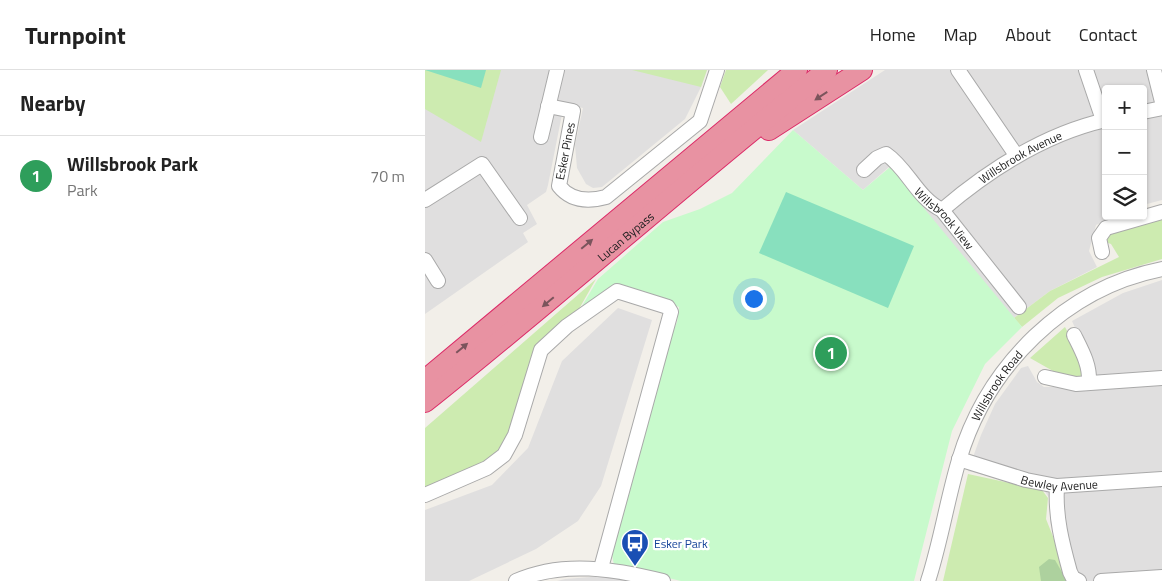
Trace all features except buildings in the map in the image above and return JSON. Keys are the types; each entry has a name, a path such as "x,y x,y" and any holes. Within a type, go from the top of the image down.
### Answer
{"highway":[{"path":"703,147 785,70"},
{"name":"Lucan Bypass","path":"425,380 797,70"},
{"name":"Lucan Bypass","path":"425,402 666,204 757,125 827,70"},
{"path":"666,204 769,130 862,70"}],"street":[{"name":"Esker Pines","path":"541,137 557,70"},
{"name":"Esker Pines","path":"548,106 573,111 559,186 565,194 574,198 595,200 606,197 700,121 717,70"},
{"path":"958,70 1016,155"},
{"path":"1086,70 1102,112"},
{"path":"1154,70 1162,102"},
{"path":"1147,111 1162,108"},
{"name":"Willsbrook Avenue","path":"942,210 1016,155 1054,137 1102,121"},
{"name":"Willsbrook View","path":"864,170 877,158 886,154 894,159 923,196 932,205 942,210 1019,307"},
{"path":"425,200 481,164 520,218"},
{"path":"1102,252 1099,238 1106,228 1162,212"},
{"path":"425,260 438,281"},
{"name":"Willsbrook Road","path":"928,581 959,459 983,401 1003,371 1033,338 1070,308 1093,294 1124,280 1162,269"},
{"path":"425,495 487,468 504,455 515,435 541,350 567,326 617,292 668,307 671,312 607,569"},
{"path":"1074,336 1086,359 1089,382"},
{"path":"1045,377 1076,384 1162,378"},
{"name":"Bewley Avenue","path":"959,459 1026,480 1057,486 1162,479"},
{"path":"1057,486 1056,507 1059,530 1070,572 1073,578 1079,581"},
{"path":"516,581 553,570 607,569 663,581"},
{"path":"1101,581 1162,577"}],"shaded area":[{"path":"425,70 707,70 685,119 602,187 593,188 586,184 577,168 575,145 583,108 564,104 546,192 527,205 537,224 523,233 528,242 425,314"},
{"path":"885,70 1162,70 1162,200 1147,204 1147,85 1102,85 1102,220 1106,220 1096,225 1089,251 1097,267 1050,291 1014,318 889,167 863,190 793,130"},
{"path":"1162,280 1162,581 1072,581 1065,572 1050,522 1050,499 1044,490 968,471 995,404 1021,368 1028,366 1037,382 1044,387 1094,387 1092,366 1072,321 1123,293"},
{"path":"618,308 652,320 601,486 578,521 536,549 469,581 425,581 425,510 492,485 528,448 562,361"},
{"path":"603,576 631,581 557,581 565,579"}],"green space":[{"path":"425,70 501,70 481,142 425,109"},
{"path":"425,70 486,70 481,88"},
{"path":"632,70 707,70 701,87"},
{"path":"726,70 768,70 731,104 720,87"},
{"path":"793,130 863,190 890,167 1022,327 985,364 952,431 914,581 681,581 614,565 610,544 668,342 677,322 679,307 616,286 576,316 598,279 663,222 700,209 732,193"},
{"path":"786,192 914,246 888,308 759,253"},
{"path":"1162,218 1162,259 1102,277 1058,298 1022,327 1014,318 1050,291 1119,257 1111,244 1105,242 1109,233"},
{"path":"596,279 575,316 539,349 512,428 492,459 425,488 425,428"},
{"path":"1065,327 1081,358 1082,371 1080,378 1060,375 1030,358"},
{"path":"968,474 1042,490 1048,498 1046,519 1068,574 1074,581 943,581"},
{"path":"1049,559 1055,560 1067,581 1041,581 1039,567"}],"place":[{"name":"Willsbrook Park","path":"831,353"},
{"name":"Esker Park","path":"635,567"}]}
